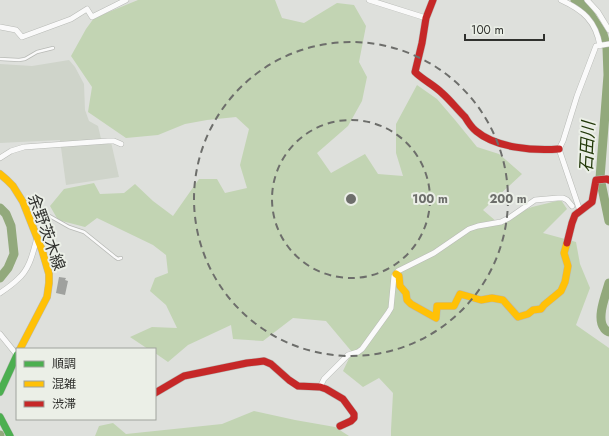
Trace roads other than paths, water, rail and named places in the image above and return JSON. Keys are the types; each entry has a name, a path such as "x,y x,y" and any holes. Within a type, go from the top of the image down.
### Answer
{"street":[{"path":"0,27 16,30 22,37 71,19 87,9 92,17 126,0"},
{"path":"369,0 426,18"},
{"path":"433,0 426,18 415,72 443,93 476,131 485,137 497,142 525,148 549,150 559,149"},
{"path":"561,0 579,10 592,22 598,34 600,46"},
{"path":"587,0 598,12 609,30"},
{"path":"580,211 559,149 596,46 609,44"},
{"path":"0,158 12,151 24,147 108,141 114,141 121,144"},
{"name":"余野茨木線","path":"0,174 6,178 22,200 32,223 49,274 47,297 21,348"},
{"path":"396,274 400,276 400,286 406,293 407,300 411,304 436,318 437,306 454,306 460,294 481,300 492,298 503,300 518,317 522,317 533,310 541,309 561,291 565,282 568,266 564,253 575,215 592,202 596,180 607,178 609,180"},
{"path":"320,387 324,379 348,355 362,349 388,313 391,308 394,276 398,271 434,253 469,229 501,222 535,200 563,198 572,206"},
{"path":"0,293 19,279 25,272 31,259 37,238"},
{"path":"0,334 16,354"},
{"path":"0,392 16,357"},
{"path":"156,392 184,376 264,361 271,364 298,386 320,387 343,399 354,414 354,418 340,426"},
{"path":"0,417 10,436"}],"lane":[{"path":"0,59 25,59 37,52 53,48"},
{"path":"32,223 36,222 35,214 46,214 69,227 84,232 114,257 118,259 121,258"}],"waterway":[{"name":"石田川","path":"575,0 580,2 588,11 603,34 607,48 608,75 600,178 609,221"},
{"path":"0,208 6,214 11,226 14,254 8,268 0,278"},
{"name":"石田川","path":"609,283 601,312 602,324 605,330 609,332"}]}
